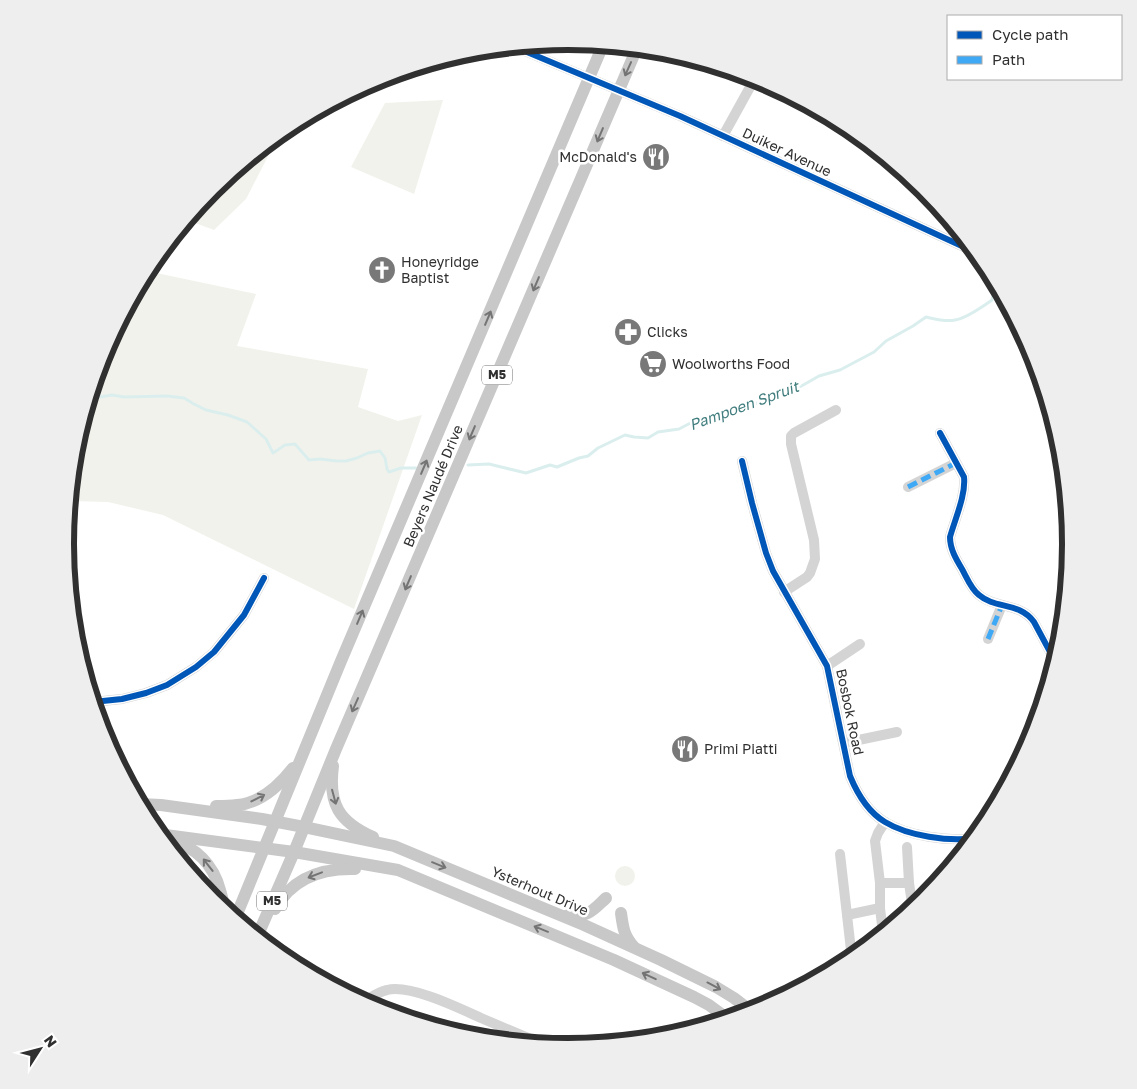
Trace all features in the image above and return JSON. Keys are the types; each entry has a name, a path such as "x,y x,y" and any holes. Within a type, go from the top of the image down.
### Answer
{"main road":[{"name":"Beyers Naudé Drive","path":"238,912 345,652 601,51"},
{"name":"Beyers Naudé Drive","path":"261,932 336,749 634,54"},
{"path":"148,805 176,807 238,805 254,800 270,791 283,780 309,741"},
{"path":"336,749 331,789 335,804 342,817 353,827 365,834 394,846"},
{"name":"Ysterhout Drive","path":"176,807 275,821 394,846 635,949 716,987 745,1006"},
{"path":"169,836 294,852 398,870 614,960 694,996 721,1015"},
{"path":"172,840 183,844 200,855 216,877 222,897"},
{"path":"261,932 280,899 290,888 311,876 341,868 398,870"},
{"path":"553,913 584,915 606,898"},
{"path":"621,913 624,932 635,949"},
{"path":"734,998 747,1005"}],"street":[{"name":"Duiker Avenue","path":"529,52 680,116 964,247"},
{"path":"723,136 751,85"},
{"path":"784,592 807,577 815,559 814,540 791,444 791,436 836,410"},
{"path":"940,433 964,477 964,488 950,536 951,547 973,589 979,596 1018,609 1030,616 1050,653"},
{"name":"Bosbok Road","path":"742,461 766,553 773,571 827,666 850,776 856,790 865,803 885,822 906,831 937,838 966,839"},
{"path":"908,487 956,463"},
{"path":"100,701 122,699 146,693 167,685 196,667 214,652 244,615 264,578"},
{"path":"988,639 1002,605"},
{"path":"827,666 860,644"},
{"path":"844,743 897,732"},
{"path":"883,926 875,841 885,822"},
{"path":"906,847 912,900"},
{"path":"840,854 851,950"},
{"path":"880,883 909,882"},
{"path":"847,915 880,908"},
{"path":"371,997 388,990 415,992 438,999 527,1037"}],"shaded area":[{"path":"443,100 414,194 351,167 385,103"},
{"path":"272,148 246,199 214,230 193,222 242,173"},
{"path":"155,273 256,294 237,346 368,369 358,407 398,421 422,415 354,609 163,515 108,502 76,501 84,448 100,386 112,355 140,297"},
{"path":"621,866 629,866 635,872 635,880 629,886 621,886 615,880 615,872"}],"waterway":[{"name":"Pampoen Spruit","path":"468,465 489,464 526,473 550,465 557,467 588,456 598,448 625,435 648,438 658,432 679,429 700,418 711,416 723,410 732,411 764,401 776,391 798,388 819,376 840,370 874,352 886,341 926,317 952,321 969,315 992,300 994,292"},
{"name":"Pampoen Spruit","path":"97,395 100,397 112,395 184,398 206,410 247,422 266,439 273,453 285,445 295,444 309,460 346,461 380,451 385,458 389,472 401,468 416,468"}],"marked path":[{"path":"908,487 956,463"},
{"path":"988,639 1002,605"}],"cycle path":[{"path":"527,52 680,116 964,247"},
{"path":"940,433 964,477 962,499 950,537 951,546 956,558 976,593 992,602 1022,611 1034,622 1050,653"},
{"path":"742,461 766,553 773,571 827,666 850,776 856,789 868,808 879,818 894,827 929,837 966,839"},
{"path":"100,701 122,699 146,693 167,685 196,667 214,652 244,615 264,578"}],"place":[{"name":"McDonald's","path":"656,157"},
{"name":"Honeyridge Baptist","path":"382,270"},
{"name":"Clicks","path":"628,332"},
{"name":"Woolworths Food","path":"653,364"},
{"name":"Primi Piatti","path":"685,749"}]}
